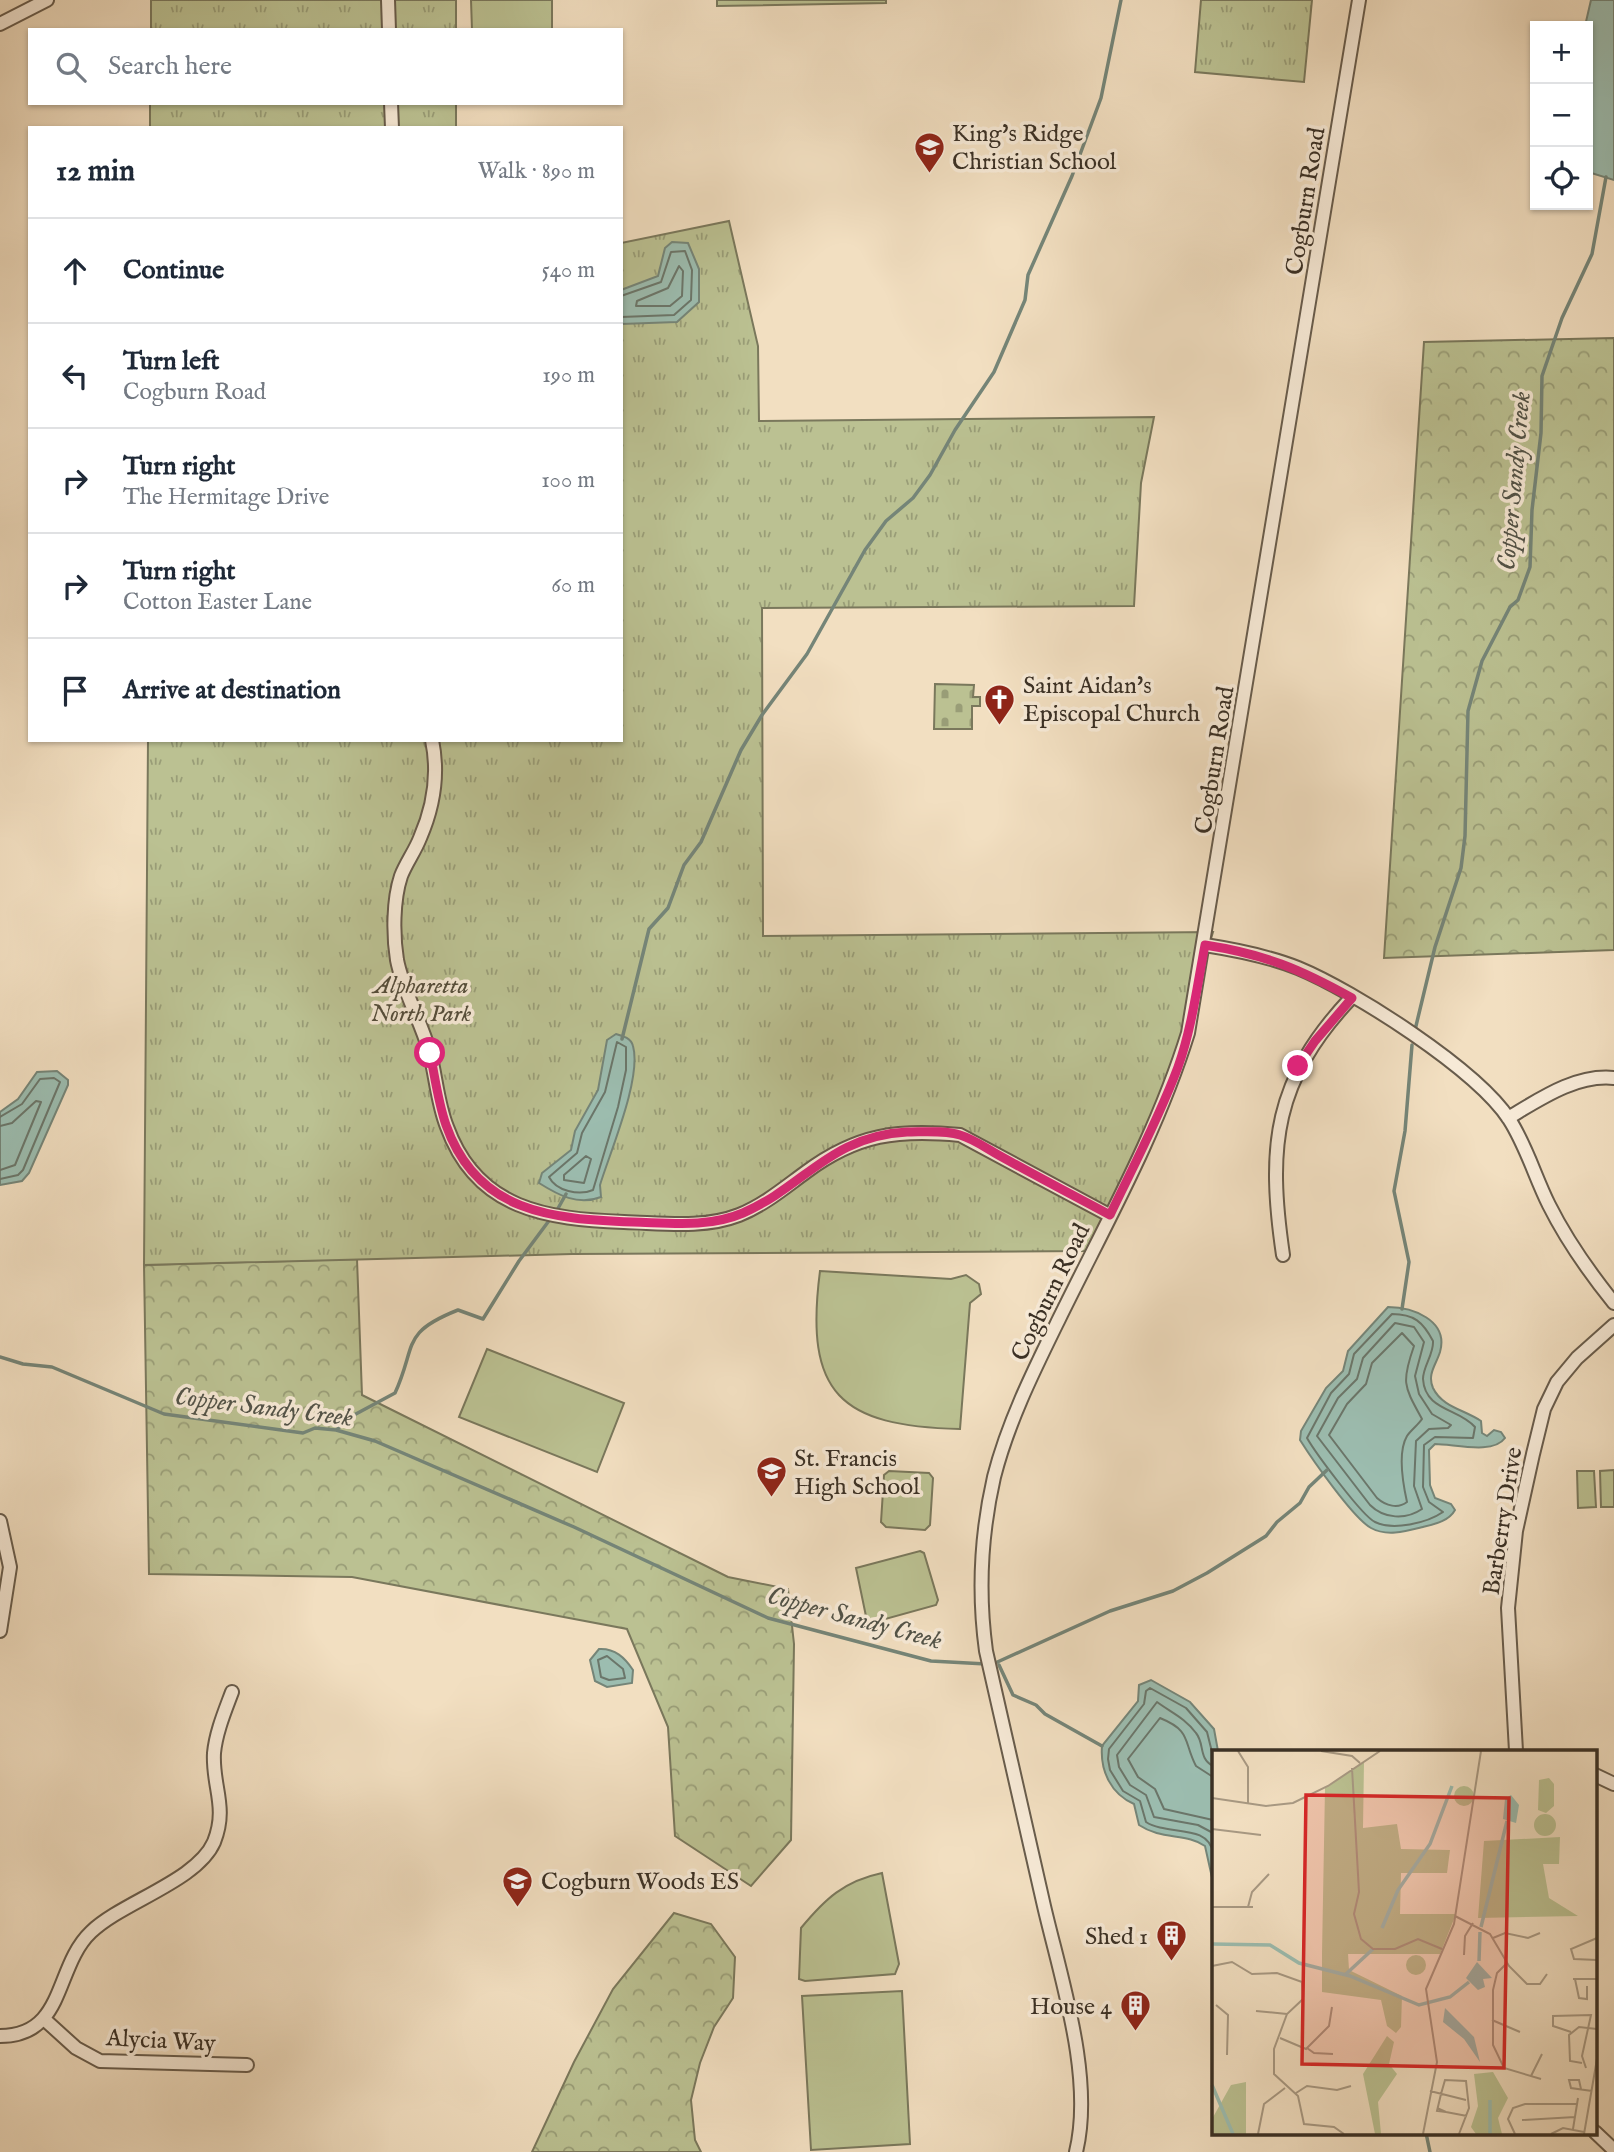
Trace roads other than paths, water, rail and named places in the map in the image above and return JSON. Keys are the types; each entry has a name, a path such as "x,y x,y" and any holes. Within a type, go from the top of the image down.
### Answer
{"street":[{"path":"0,24 47,0"},
{"path":"388,0 389,28"},
{"name":"Cogburn Road","path":"1076,2152 1080,2111 1076,2056 986,1651 981,1574 988,1505 1004,1445 1048,1340 1157,1118 1178,1067 1188,1033 1205,945 1359,0"},
{"path":"391,105 392,126"},
{"path":"432,742 436,769 434,798 397,892 397,958 430,1053 442,1113 453,1142 469,1168 490,1189 511,1202 556,1218 701,1224 727,1219 754,1208 828,1157 856,1142 887,1134 943,1133 960,1135 1110,1215"},
{"path":"1205,945 1249,952 1299,969 1352,998 1442,1056 1483,1088 1508,1118 1582,1262 1614,1303"},
{"path":"1283,1255 1276,1204 1276,1163 1285,1102 1298,1066 1321,1033 1352,998"},
{"path":"1508,1118 1569,1085 1591,1078 1614,1078"},
{"name":"Barberry Drive","path":"1516,1750 1508,1608 1517,1531 1533,1454 1544,1409 1557,1382 1577,1358 1614,1325"},
{"path":"0,1521 10,1567 0,1631"},
{"path":"0,2035 30,2032 44,2019 61,1989 78,1948 88,1934 103,1921 181,1875 212,1845 221,1811 214,1754 232,1692"},
{"path":"1596,1775 1614,1784"},
{"name":"Alycia Way","path":"44,2019 76,2048 100,2061 247,2065"},
{"path":"1596,2133 1614,2150"}],"water":[{"path":"1591,0 1614,0 1614,180 1593,174 1593,21 1586,21"},
{"path":"672,242 688,243 699,269 699,302 677,322 623,324 623,289 658,276 665,248"},
{"path":"616,1034 632,1043 635,1060 624,1115 600,1185 601,1197 584,1200 568,1198 539,1183 542,1173 571,1150 575,1131 598,1090 607,1040"},
{"path":"57,1071 68,1080 68,1085 29,1173 22,1181 0,1185 0,1112 18,1099 37,1072"},
{"path":"1388,1307 1417,1313 1434,1324 1441,1341 1431,1378 1433,1388 1442,1400 1481,1421 1482,1433 1487,1436 1494,1430 1501,1432 1505,1438 1492,1446 1483,1447 1435,1444 1429,1450 1430,1485 1435,1498 1451,1504 1455,1510 1449,1517 1437,1523 1390,1533 1371,1528 1354,1513 1300,1440 1301,1431 1326,1388 1343,1371 1348,1351"},
{"path":"599,1649 615,1652 627,1662 633,1670 632,1683 607,1687 595,1681 590,1660"},
{"path":"1151,1680 1190,1702 1214,1729 1218,1750 1212,1750 1212,1878 1205,1846 1190,1839 1156,1833 1139,1825 1134,1804 1113,1788 1105,1773 1102,1746 1138,1701 1139,1685"}],"waterway":[{"path":"622,1039 649,929 668,908 684,865 701,842 741,750 762,715 807,654 865,550 886,521 913,498 930,475 955,430 994,372 1025,300 1028,275 1072,176 1101,98 1121,0"},
{"name":"Copper Sandy Creek","path":"1415,1030 1435,947 1461,868 1465,836 1468,711 1482,661 1510,607 1518,600 1530,567 1532,510 1541,433 1542,376 1562,318 1592,254 1606,177"},
{"name":"Copper Sandy Creek","path":"1402,1309 1409,1262 1394,1191 1405,1131 1412,1045"},
{"path":"556,1212 566,1194"},
{"path":"336,1430 354,1415 395,1393 413,1342 427,1326 458,1310 483,1319 519,1261 551,1218"},
{"name":"Copper Sandy Creek","path":"0,1357 23,1364 52,1367 164,1414 303,1433 315,1428 336,1430 375,1441 574,1527 768,1618 931,1661 986,1664"},
{"name":"Copper Sandy Creek","path":"993,1664 1110,1611 1173,1591 1207,1573 1266,1536 1277,1522 1300,1503 1309,1487 1327,1470"},
{"path":"999,1665 1013,1695 1036,1705 1045,1714 1102,1746"},
{"path":"1426,2134 1430,2152"}],"place":[{"name":"King's Ridge Christian School","path":"929,174"},
{"name":"Saint Aidan's Episcopal Church","path":"1000,726"},
{"name":"St. Francis High School","path":"771,1499"},
{"name":"Cogburn Woods ES","path":"518,1908"},
{"name":"Shed 1","path":"1171,1963"},
{"name":"House 4","path":"1135,2033"}],"park label":[{"name":"Alpharetta North Park","path":"421,999"}]}
